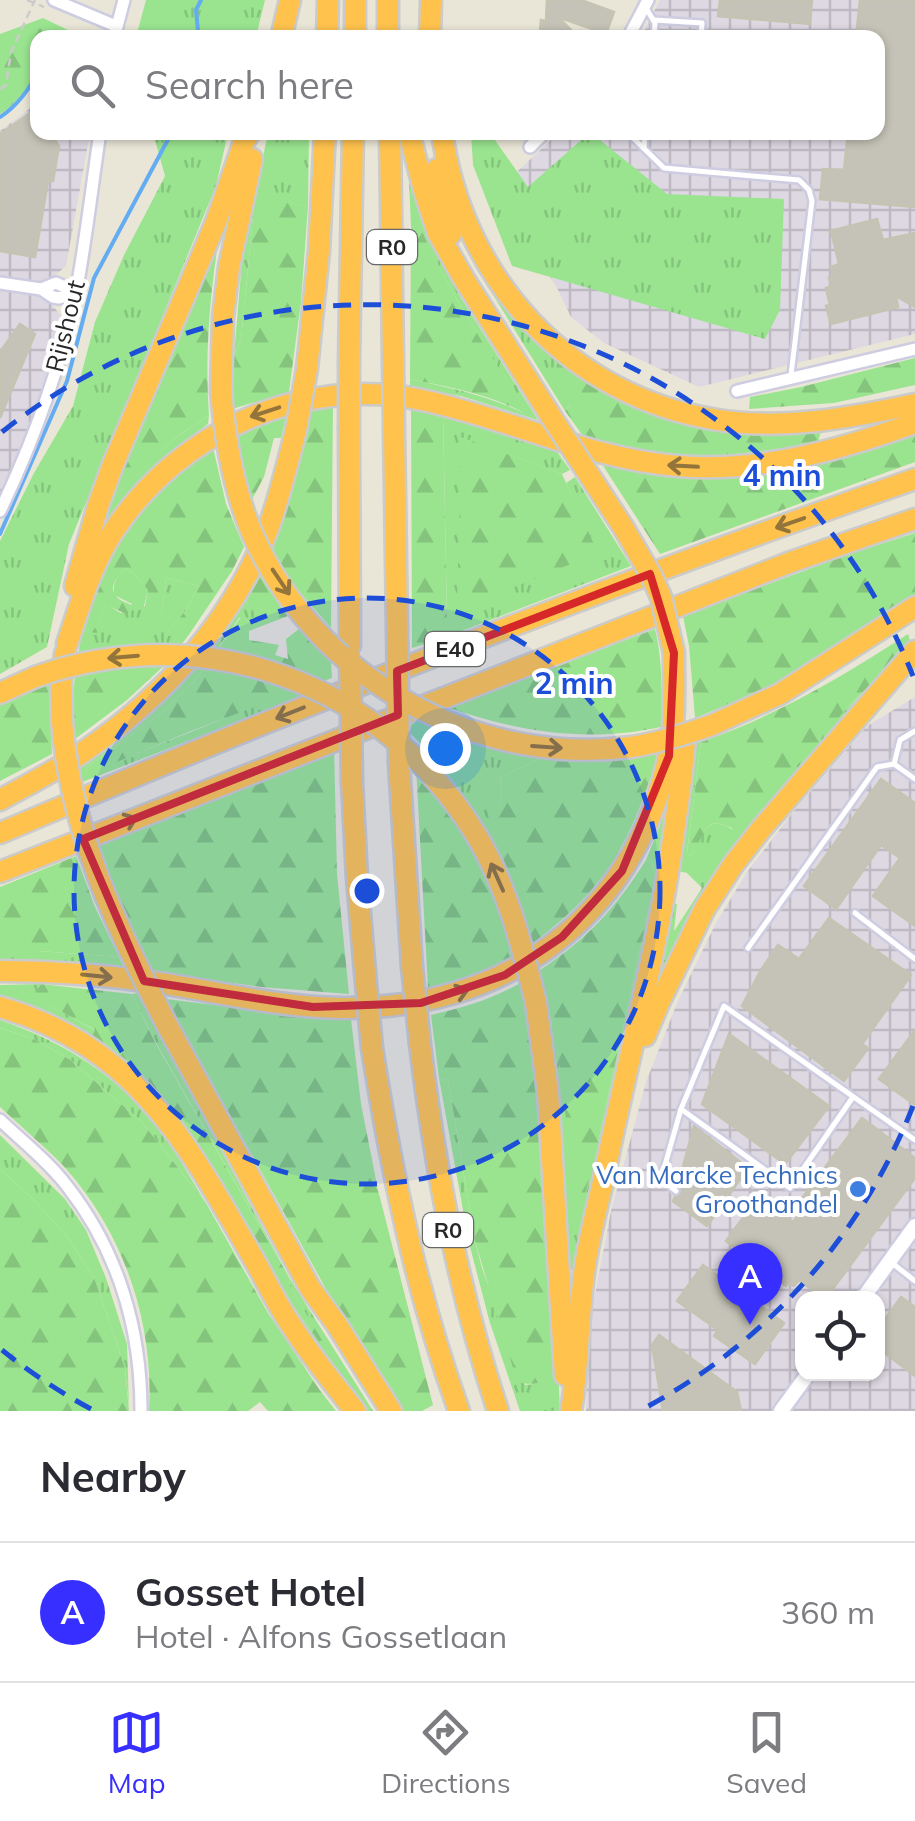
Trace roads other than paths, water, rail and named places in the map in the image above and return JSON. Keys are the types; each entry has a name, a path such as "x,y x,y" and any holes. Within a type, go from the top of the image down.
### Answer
{"highway":[{"path":"283,30 290,0"},
{"path":"327,30 328,0"},
{"path":"354,30 355,0"},
{"path":"388,0 388,30"},
{"path":"400,0 401,30"},
{"path":"430,0 431,30"},
{"path":"245,140 216,222 112,467 73,592 61,681 68,775 90,860 128,951 310,1288 391,1411"},
{"path":"256,140 223,317 222,392 228,452 253,535 274,575 322,636 385,690 453,725 517,744 596,750 634,746 712,726 780,694 915,608"},
{"path":"0,800 114,729 194,654 240,587 260,546 296,430 318,267 326,140"},
{"name":"R0","path":"353,140 349,429 356,878 372,1048 403,1221 459,1411"},
{"name":"R0","path":"390,140 398,764 412,967 429,1122 448,1229 465,1303 498,1411"},
{"path":"412,140 438,232 651,576 661,597 683,686 685,724 680,790 662,913 584,1274 571,1411"},
{"path":"432,140 464,279"},
{"path":"443,140 460,208 510,300 534,326 596,376 638,397 717,420 833,420 915,404"},
{"path":"67,644 99,558 134,505 162,474 234,424 314,398 363,393 418,399 606,454 682,466 724,467 778,461 867,440 915,422"},
{"name":"E40","path":"0,833 295,711 617,586 915,479"},
{"name":"E40","path":"0,872 773,569 915,519"},
{"path":"627,1079 680,956 733,866 915,651"},
{"path":"0,971 50,971 158,982 277,1002 342,1008 420,1003 504,975 540,954 586,916 638,842 659,794 669,756 674,724 674,654"},
{"path":"0,693 35,677 85,662 163,655 224,660 286,676 356,710 425,767 449,795 497,874 522,943 536,1003 548,1092 566,1387 571,1411"},
{"path":"0,1007 58,1028 88,1046 149,1098 214,1189 290,1324 355,1411"}],"street":[{"path":"54,0 111,30"},
{"path":"116,30 124,0"},
{"path":"632,30 647,3"},
{"name":"Rijshout","path":"0,512 27,454 64,342 76,292 99,140"},
{"path":"530,146 536,140"},
{"path":"0,283 41,289 53,298 76,292"},
{"path":"737,391 915,349"},
{"path":"0,1120 67,1186 103,1241 132,1314 140,1363 141,1411"},
{"path":"868,1291 915,1226"},
{"path":"781,1411 803,1381"}],"lane":[{"path":"647,3 654,30"},
{"path":"654,20 702,22 702,30"},
{"path":"635,140 664,168 800,180 810,190 812,201 791,378"},
{"path":"644,140 644,148"},
{"path":"894,764 900,740 915,731"},
{"path":"748,948 877,768 894,764 915,778"},
{"path":"855,912 915,958"},
{"path":"676,1191 661,1179 681,1108 724,1006 915,1140"},
{"path":"681,1108 790,1188 853,1097"},
{"path":"890,1262 915,1281"}],"waterway":[{"path":"198,30 196,10 201,0"},
{"path":"0,117 30,85"},
{"path":"0,534 67,381 94,278 168,140"}],"place":[{"name":"Van Marcke Technics Groothandel","path":"858,1189"},
{"name":"Gosset Hotel","path":"750,1325"}]}
